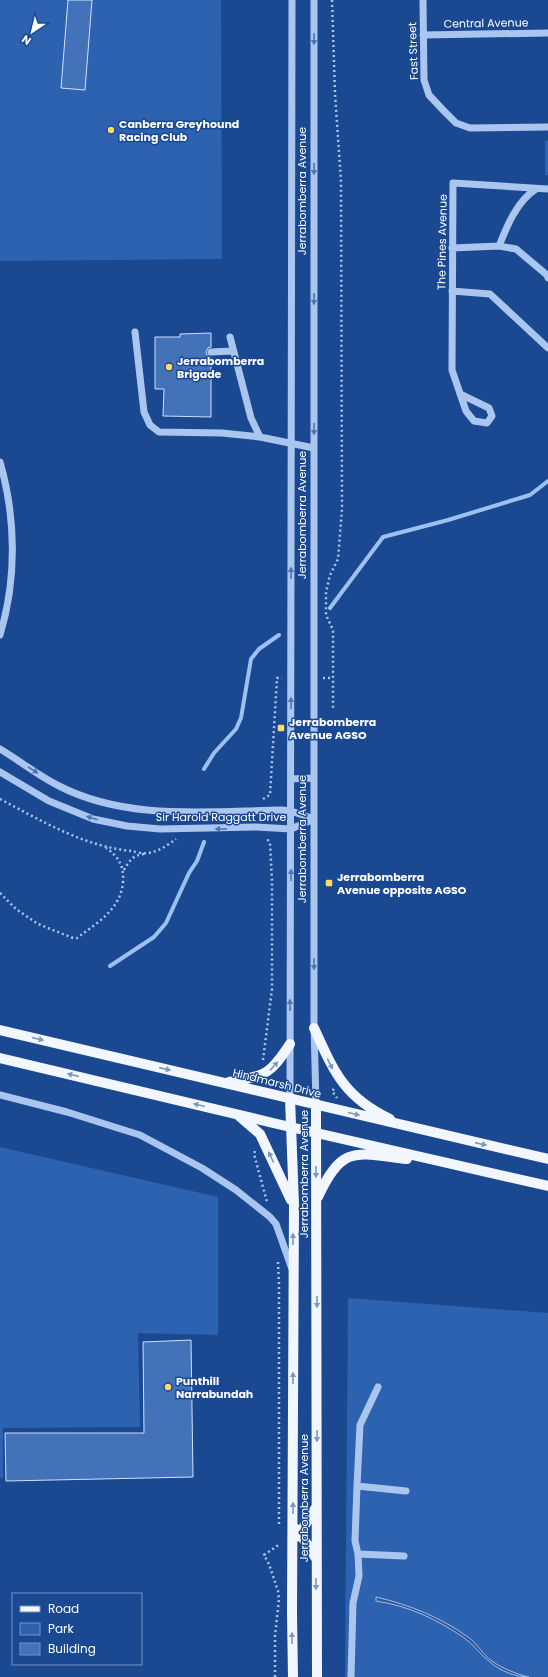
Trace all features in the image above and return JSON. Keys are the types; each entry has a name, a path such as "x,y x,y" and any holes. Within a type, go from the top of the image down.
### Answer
{"main road":[{"path":"314,1028 333,1069 340,1080 364,1104 404,1126"},
{"name":"Hindmarsh Drive","path":"0,1030 548,1159"},
{"path":"226,1083 265,1074 280,1060 290,1044"},
{"path":"0,1058 291,1128 316,1132 548,1186"},
{"name":"Jerrabomberra Avenue","path":"290,1098 294,1205 293,1273 295,1533 292,1613 293,1677"},
{"name":"Jerrabomberra Avenue","path":"316,1105 317,1677"},
{"path":"237,1115 260,1134 294,1205"},
{"path":"316,1200 326,1177 332,1170 343,1160 355,1155 378,1156 461,1166"},
{"path":"316,1507 295,1533 316,1559"}],"street":[{"name":"Jerrabomberra Avenue","path":"290,1098 292,0"},
{"name":"Jerrabomberra Avenue","path":"314,0 314,1028 316,1105"},
{"name":"Fast Street","path":"423,0 424,80 428,95 456,123 470,128 548,127"},
{"name":"Central Avenue","path":"423,35 548,33"},
{"name":"The Pines Avenue","path":"460,394 489,408 492,416 487,423 474,421 466,411 460,394 452,370 453,183 548,189"},
{"path":"499,246 506,228 527,195 536,189"},
{"path":"452,248 499,246 516,249 548,278"},
{"path":"452,291 490,294 548,348"},
{"path":"135,332 144,412 150,425 159,432 222,432 260,437 314,448"},
{"path":"230,337 251,418 260,437"},
{"path":"211,352 233,351"},
{"path":"0,462 8,494 12,530 12,567 9,598 0,635"},
{"name":"Sir Harold Raggatt Drive","path":"0,749 60,787 100,802 158,812 291,811 314,819"},
{"name":"Sir Harold Raggatt Drive","path":"0,772 48,801 93,819 127,826 160,829 256,827 291,829 314,819"},
{"path":"291,779 314,778"},
{"path":"0,1095 67,1112 140,1135 202,1168 236,1190 270,1217 276,1224 293,1273"},
{"path":"351,1677 353,1603 359,1576 358,1554 355,1541 360,1425 378,1387"},
{"path":"357,1486 406,1491"},
{"path":"358,1554 404,1556"}],"path":[{"path":"332,0 335,94 341,181 342,493 338,559 330,575 326,592 326,615 333,630 333,710"},
{"path":"262,800 270,795 277,678 291,679"},
{"path":"314,678 333,678"},
{"path":"0,799 58,831 95,844 123,850 148,853"},
{"path":"265,1064 263,1060 272,989 272,881 270,843 266,836"},
{"path":"0,893 16,909 38,924 73,938 77,938 112,910 123,891 124,870 131,859 137,855 164,848 177,838"},
{"path":"104,846 114,854 124,870"},
{"path":"326,1090 332,1091"},
{"path":"257,1146 254,1154 262,1177 270,1217"},
{"path":"277,1258 279,1285 279,1527"},
{"path":"275,1677 275,1636 279,1599 278,1591 269,1564 264,1555 280,1545 280,1539"}],"green space":[{"name":"Canberra Greyhound Racing Club","path":"0,0 221,0 222,259 0,261"},
{"path":"545,141 548,141 548,175 545,175"},
{"path":"0,1147 218,1197 218,1335 138,1333 140,1427 3,1428 3,1478 0,1478"},
{"path":"348,1298 548,1313 548,1677 345,1677"}],"shaded area":[{"path":"376,1597 424,1612 447,1623 472,1640 489,1659 496,1664 510,1671 529,1677 514,1675 503,1671 486,1659 474,1646 453,1630 422,1614 400,1606 376,1601"}],"building":[{"path":"68,0 92,0 85,90 61,88"},
{"path":"211,333 211,347 208,348 206,352 207,355 211,357 211,417 163,416 164,389 155,389 155,337 180,337 180,334"},
{"name":"Punthill Narrabundah","path":"191,1340 193,1477 6,1481 5,1433 144,1433 143,1342"}],"waterway":[{"path":"330,608 383,537 448,520 530,495 548,481"},
{"path":"204,769 214,753 236,729 241,718 251,659 259,649 279,635"},
{"path":"110,966 154,937 166,923 189,873 197,861 204,842"}],"place":[{"name":"Canberra Greyhound Racing Club","path":"111,130"},
{"name":"Jerrabomberra Brigade","path":"169,367"},
{"name":"Jerrabomberra Avenue AGSO","path":"281,728"},
{"name":"Jerrabomberra Avenue opposite AGSO","path":"329,883"},
{"name":"Punthill Narrabundah","path":"168,1387"}]}
